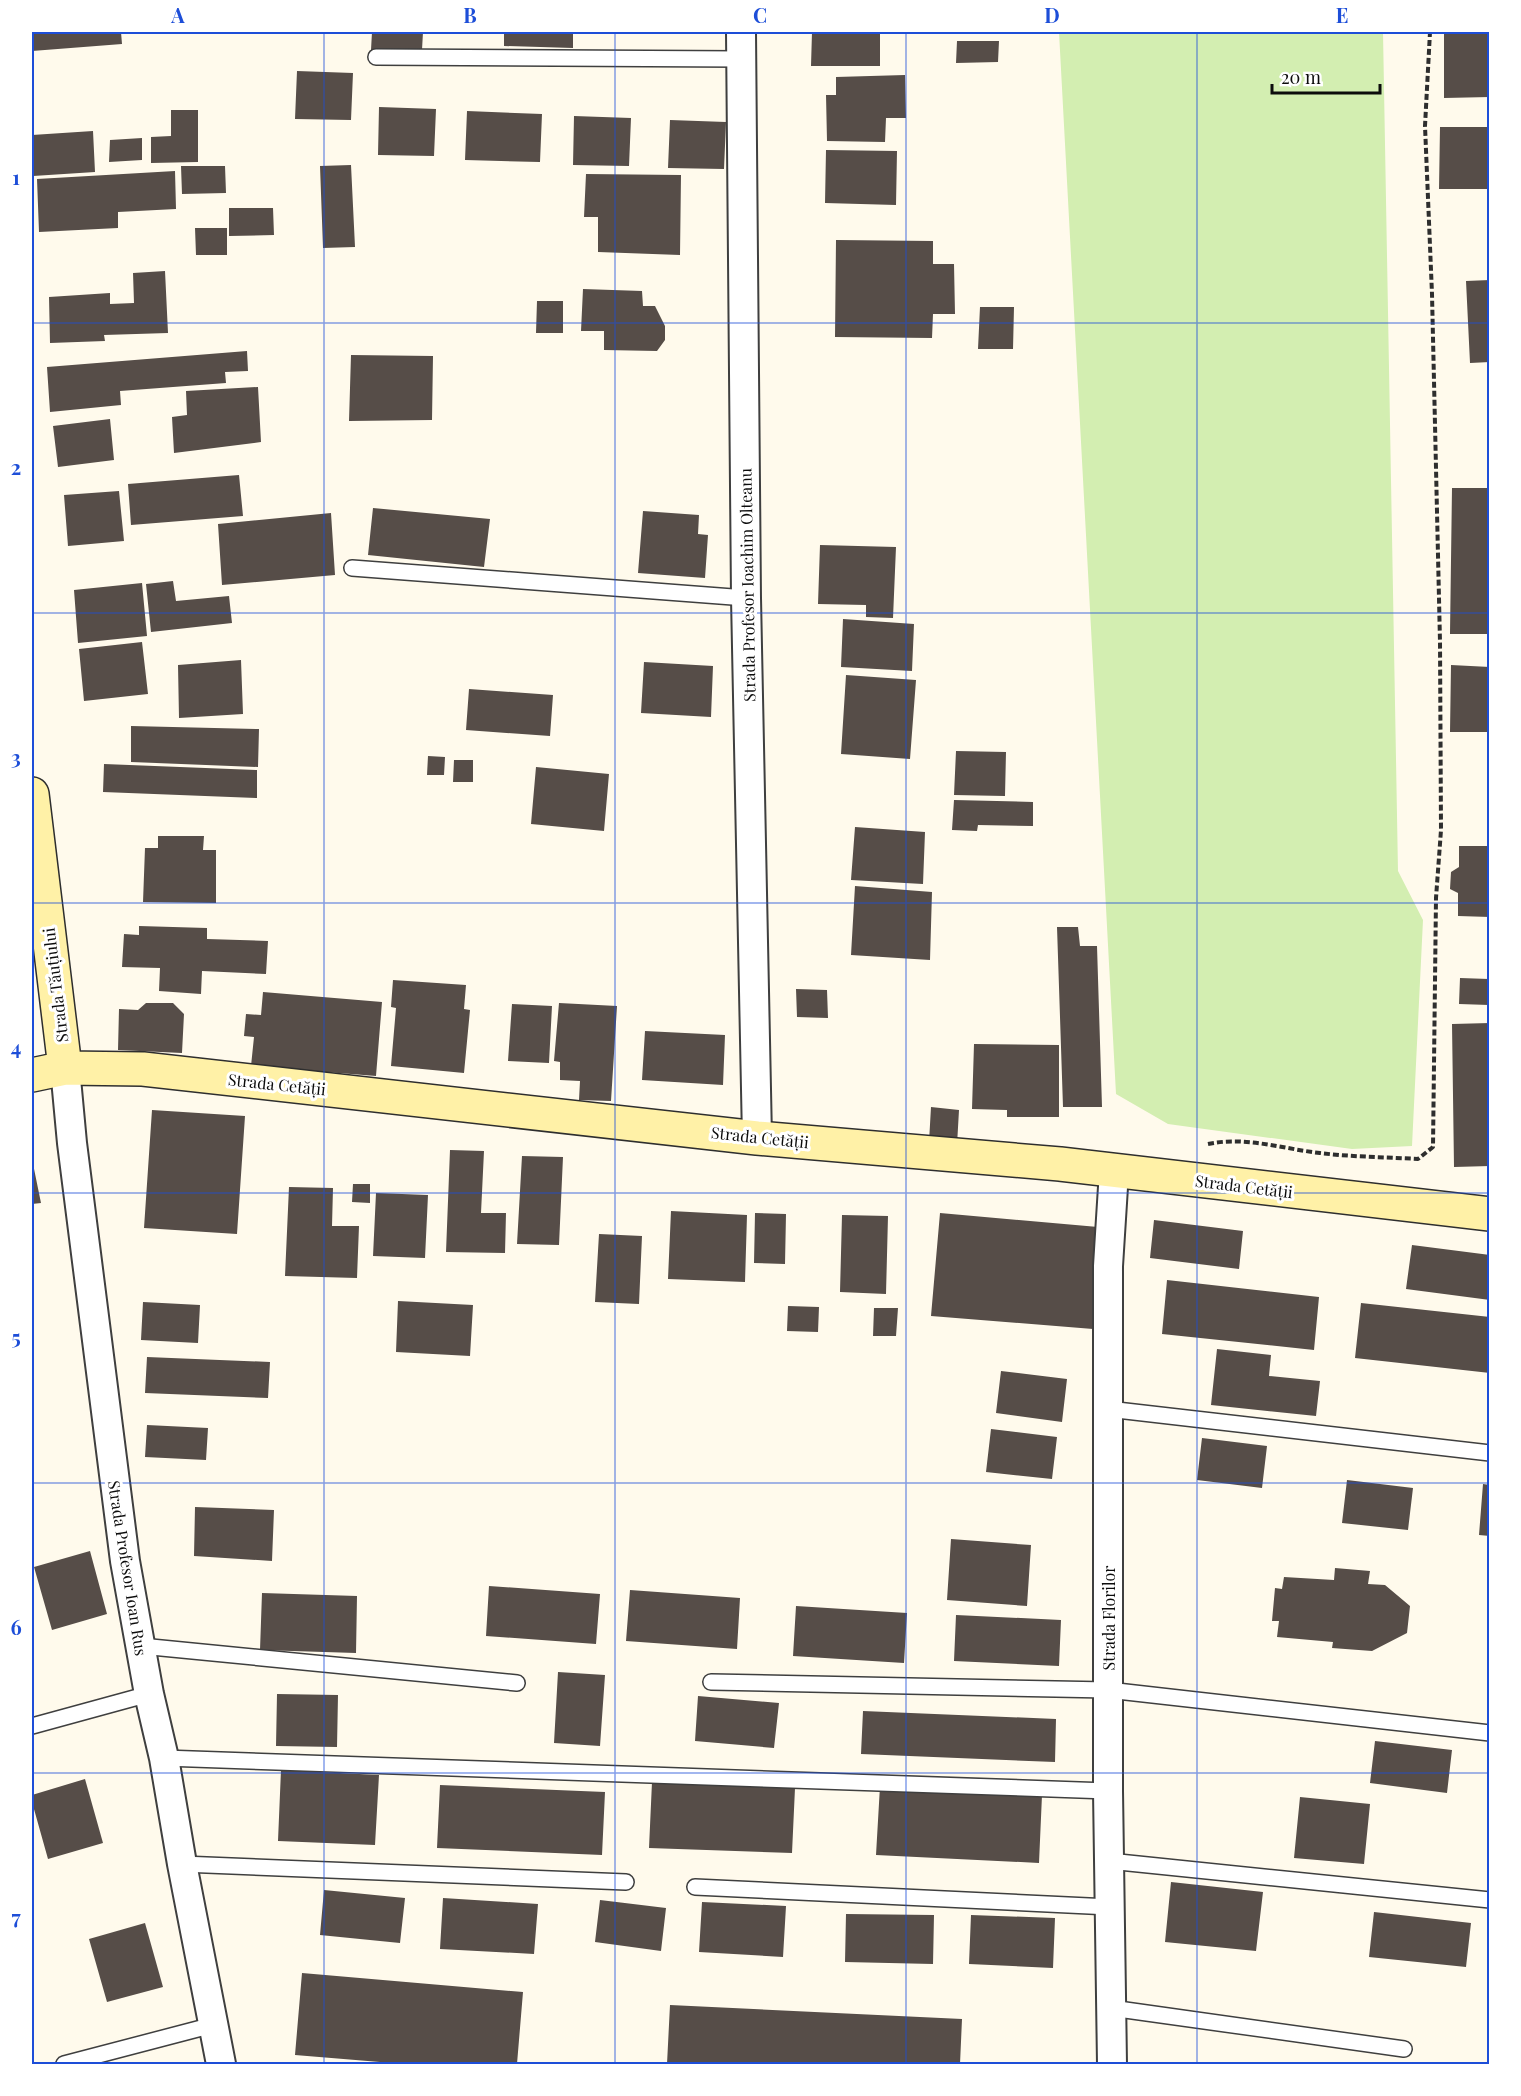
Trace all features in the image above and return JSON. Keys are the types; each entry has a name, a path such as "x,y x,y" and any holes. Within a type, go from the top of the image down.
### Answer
{"street":[{"name":"Strada Profesor Ioachim Olteanu","path":"741,45 746,598 757,1138"},
{"name":"Strada Tăuțiului","path":"32,794 65,1068"},
{"name":"Strada Cetății","path":"32,1076 65,1068 143,1069 757,1138 1060,1164 1490,1214"},
{"name":"Strada Profesor Ioan Rus","path":"65,1068 72,1143 125,1561 221,2064"},
{"name":"Strada Florilor","path":"1112,2064 1108,1791 1108,1266 1114,1171"}],"lane":[{"path":"376,57 741,45"},
{"path":"352,568 746,598"},
{"path":"1108,1409 1490,1453"},
{"path":"141,1646 517,1683"},
{"path":"711,1682 1108,1690 1490,1733"},
{"path":"32,1726 149,1694"},
{"path":"164,1758 1108,1791"},
{"path":"1109,1861 1490,1900"},
{"path":"182,1863 626,1882"},
{"path":"695,1887 1110,1907"},
{"path":"1111,2008 1404,2049"},
{"path":"64,2064 213,2025"}],"path":[{"path":"1198,1146 1221,1141 1275,1145 1318,1153 1418,1159 1433,1147 1436,898 1441,830 1439,596 1432,294 1425,126 1430,32"}],"green space":[{"path":"1059,32 1383,32 1398,871 1423,920 1412,1146 1352,1149 1168,1124 1116,1094"}],"building":[{"path":"32,32 121,32 122,44 32,51"},
{"path":"372,32 423,32 422,50 371,50"},
{"path":"504,32 573,32 573,48 504,46"},
{"path":"812,32 880,32 880,66 811,66"},
{"path":"1444,32 1490,32 1490,97 1444,98"},
{"path":"957,41 999,41 998,62 956,63"},
{"path":"297,71 353,73 351,120 295,119"},
{"path":"905,75 906,118 886,118 885,142 827,141 826,95 836,95 836,77"},
{"path":"379,107 436,109 434,156 378,155"},
{"path":"171,110 198,110 198,162 151,163 151,137 171,136"},
{"path":"467,111 542,114 540,162 465,160"},
{"path":"574,116 631,118 629,166 573,165"},
{"path":"670,120 726,122 724,169 668,168"},
{"path":"1440,127 1490,127 1490,189 1439,189"},
{"path":"93,131 95,172 33,176 32,135"},
{"path":"142,138 142,160 109,162 110,140"},
{"path":"826,150 897,151 896,205 825,203"},
{"path":"351,165 355,247 323,248 320,166"},
{"path":"181,166 225,166 226,193 182,194"},
{"path":"175,171 176,209 118,212 118,228 39,232 37,179"},
{"path":"586,174 681,175 680,255 598,252 598,217 584,217"},
{"path":"229,208 273,208 274,235 229,236"},
{"path":"195,228 227,228 227,255 196,255"},
{"path":"836,240 933,241 933,264 954,264 955,314 933,314 932,338 835,337"},
{"path":"165,271 168,333 104,335 105,341 50,343 49,297 110,293 110,304 134,303 133,273"},
{"path":"1490,280 1490,362 1470,363 1466,281"},
{"path":"583,289 642,291 643,306 655,306 665,326 665,340 657,351 604,350 604,331 581,331"},
{"path":"537,301 563,301 563,333 536,333"},
{"path":"980,307 1014,307 1013,349 978,349"},
{"path":"247,351 248,371 225,372 226,383 120,391 121,405 50,412 47,367"},
{"path":"351,355 433,356 432,420 349,421"},
{"path":"258,387 261,442 174,453 172,417 187,415 186,391"},
{"path":"110,419 114,460 58,467 53,426"},
{"path":"239,475 243,516 131,525 128,484"},
{"path":"1452,488 1490,488 1490,634 1450,634"},
{"path":"119,491 124,541 68,546 64,495"},
{"path":"373,508 490,519 484,567 368,555"},
{"path":"643,511 699,515 698,534 708,535 705,578 638,573"},
{"path":"331,513 335,575 222,585 218,524"},
{"path":"820,545 896,547 893,618 866,617 866,605 818,604"},
{"path":"173,581 176,601 229,596 232,623 151,632 146,584"},
{"path":"142,583 147,636 78,643 74,590"},
{"path":"843,619 914,624 912,671 841,667"},
{"path":"142,642 148,694 84,701 79,649"},
{"path":"241,660 243,714 179,718 178,665"},
{"path":"644,662 713,666 711,717 641,713"},
{"path":"1451,665 1490,667 1490,732 1450,732"},
{"path":"846,675 916,680 910,759 841,754"},
{"path":"469,689 553,695 550,736 466,730"},
{"path":"131,726 259,729 258,767 131,762"},
{"path":"956,751 1006,752 1005,796 954,795"},
{"path":"428,756 445,757 444,775 427,775"},
{"path":"454,760 473,760 473,782 453,782"},
{"path":"104,764 257,770 257,798 103,792"},
{"path":"536,767 609,774 604,831 531,824"},
{"path":"954,800 1033,802 1033,826 978,825 977,831 952,830"},
{"path":"855,827 925,832 923,884 851,880"},
{"path":"158,836 204,836 203,850 216,850 216,903 143,902 145,848 158,848"},
{"path":"1459,846 1490,846 1490,917 1458,916 1458,893 1450,889 1451,872 1459,867"},
{"path":"855,886 932,892 930,960 851,955"},
{"path":"139,926 207,928 207,939 268,941 266,974 202,971 201,994 159,991 160,968 122,967 124,934 139,935"},
{"path":"1057,927 1078,927 1080,946 1097,946 1102,1107 1063,1107"},
{"path":"1460,978 1489,979 1489,1005 1459,1004"},
{"path":"393,980 466,985 464,1009 470,1010 464,1073 391,1066 396,1008 391,1007"},
{"path":"796,989 827,990 828,1018 797,1017"},
{"path":"263,992 382,1002 376,1076 251,1066 254,1037 244,1036 246,1014 261,1015"},
{"path":"146,1003 173,1003 184,1014 182,1053 118,1050 119,1009 138,1010"},
{"path":"559,1003 617,1006 611,1101 579,1100 580,1081 560,1080 560,1062 554,1061"},
{"path":"512,1004 552,1006 549,1063 508,1061"},
{"path":"1490,1023 1490,1166 1454,1167 1452,1024"},
{"path":"645,1031 725,1035 723,1085 642,1080"},
{"path":"974,1044 1059,1045 1059,1117 1007,1117 1007,1110 972,1109"},
{"path":"931,1107 959,1110 957,1145 929,1142"},
{"path":"152,1110 245,1116 237,1234 144,1228"},
{"path":"450,1150 484,1151 481,1213 506,1213 505,1253 446,1252"},
{"path":"522,1156 563,1157 559,1245 517,1244"},
{"path":"32,1159 41,1203 32,1204"},
{"path":"353,1184 370,1184 370,1203 352,1202"},
{"path":"289,1187 333,1188 332,1226 359,1226 357,1278 285,1276"},
{"path":"376,1193 428,1195 425,1258 373,1256"},
{"path":"671,1211 747,1215 745,1282 668,1279"},
{"path":"755,1213 786,1214 785,1264 754,1263"},
{"path":"940,1213 1098,1227 1093,1329 931,1316"},
{"path":"842,1215 888,1216 886,1294 840,1292"},
{"path":"1154,1220 1243,1231 1239,1269 1150,1258"},
{"path":"599,1234 642,1236 639,1304 595,1302"},
{"path":"1412,1245 1490,1255 1490,1300 1406,1289"},
{"path":"1167,1280 1319,1297 1314,1350 1162,1334"},
{"path":"398,1301 473,1305 470,1356 396,1352"},
{"path":"143,1302 200,1305 198,1343 141,1340"},
{"path":"1361,1303 1490,1317 1490,1373 1355,1358"},
{"path":"788,1306 819,1307 818,1332 787,1331"},
{"path":"874,1308 898,1308 896,1336 873,1336"},
{"path":"1217,1349 1271,1355 1269,1376 1320,1381 1316,1416 1211,1405"},
{"path":"147,1357 270,1362 268,1398 145,1393"},
{"path":"1001,1371 1067,1379 1062,1422 996,1413"},
{"path":"147,1425 208,1428 206,1460 145,1457"},
{"path":"991,1429 1057,1437 1052,1479 986,1472"},
{"path":"1202,1438 1267,1446 1262,1488 1197,1480"},
{"path":"1347,1480 1413,1488 1408,1530 1342,1523"},
{"path":"1483,1484 1490,1485 1490,1536 1479,1535"},
{"path":"195,1507 274,1510 272,1561 194,1556"},
{"path":"951,1539 1031,1545 1027,1606 947,1600"},
{"path":"90,1551 107,1614 52,1630 34,1567"},
{"path":"1335,1568 1370,1571 1368,1584 1385,1585 1410,1606 1407,1633 1372,1651 1332,1648 1333,1642 1277,1637 1279,1621 1272,1621 1275,1588 1282,1589 1284,1577 1334,1580"},
{"path":"489,1586 600,1594 596,1644 486,1636"},
{"path":"630,1590 740,1598 737,1649 626,1641"},
{"path":"262,1593 357,1596 356,1653 260,1650"},
{"path":"796,1606 907,1613 904,1663 793,1656"},
{"path":"956,1615 1061,1620 1059,1666 954,1661"},
{"path":"558,1672 605,1675 600,1746 554,1743"},
{"path":"277,1694 338,1695 337,1747 276,1746"},
{"path":"698,1696 779,1703 774,1748 695,1741"},
{"path":"863,1711 1056,1719 1055,1762 861,1754"},
{"path":"1375,1741 1452,1750 1447,1793 1370,1783"},
{"path":"281,1770 379,1775 375,1845 278,1841"},
{"path":"85,1779 103,1843 48,1859 32,1795"},
{"path":"652,1782 795,1788 792,1853 649,1848"},
{"path":"440,1785 605,1792 602,1855 437,1848"},
{"path":"880,1786 1042,1795 1039,1863 876,1855"},
{"path":"1300,1797 1370,1804 1364,1864 1294,1858"},
{"path":"1171,1882 1263,1892 1256,1951 1165,1942"},
{"path":"324,1890 405,1898 400,1943 320,1935"},
{"path":"443,1898 538,1904 534,1954 440,1949"},
{"path":"600,1900 666,1908 661,1951 595,1942"},
{"path":"702,1902 786,1906 783,1957 699,1952"},
{"path":"1374,1912 1471,1923 1466,1967 1369,1957"},
{"path":"846,1914 934,1915 933,1964 845,1962"},
{"path":"971,1915 1055,1918 1053,1968 969,1964"},
{"path":"145,1923 163,1987 107,2002 89,1939"},
{"path":"302,1973 523,1992 517,2064 404,2064 295,2055"},
{"path":"670,2005 962,2019 960,2064 667,2064"}]}
